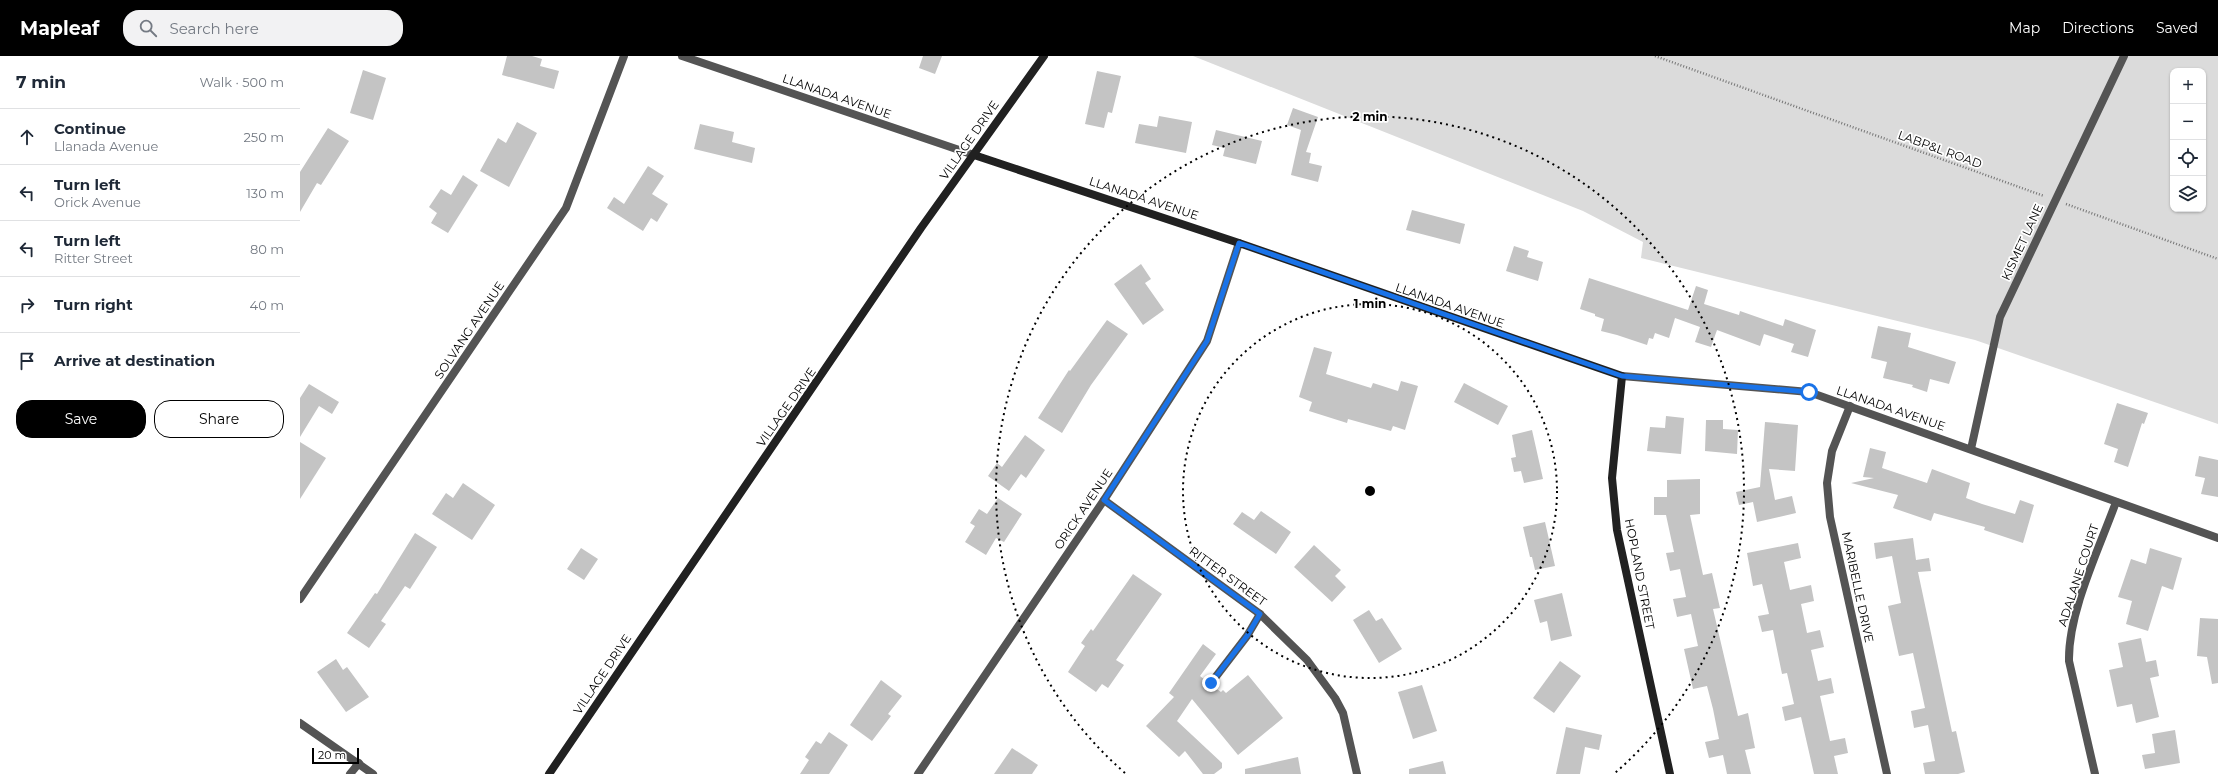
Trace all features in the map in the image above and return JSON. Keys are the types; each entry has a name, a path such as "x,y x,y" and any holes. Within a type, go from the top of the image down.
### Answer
{"street":[{"name":"SOLVANG AVENUE","path":"300,599 566,208 624,56"},
{"name":"LLANADA AVENUE","path":"682,56 1239,243 1622,376 1809,392 1971,449 2023,470 2218,538"},
{"name":"VILLAGE DRIVE","path":"549,774 921,228 1044,56"},
{"name":"KISMET LANE","path":"1971,449 2000,318 2124,56"},
{"name":"ORICK AVENUE","path":"918,774 1104,500 1207,341 1239,243"},
{"name":"HOPLAND STREET","path":"1622,376 1612,478 1617,530 1670,774"},
{"name":"MARIBELLE DRIVE","path":"1850,406 1832,451 1827,483 1830,517 1887,774"},
{"name":"RITTER STREET","path":"1104,500 1260,614 1307,660 1335,698 1343,713 1357,774"},
{"name":"ADALANE COURT","path":"2095,774 2069,661 2069,644 2075,615 2116,502"},
{"path":"1211,683 1247,636 1260,614"},
{"path":"300,724 373,774"},
{"path":"350,774 358,763"}],"path":[{"name":"LABP&L ROAD","path":"1655,56 2218,259"}],"shaded area":[{"path":"1193,56 2218,56 2218,424 1975,340 1641,258 1643,242 1583,211"}],"building":[{"path":"507,56 532,56 542,59 540,66 559,71 554,89 502,75"},
{"path":"923,56 942,56 935,74 919,68"},
{"path":"363,70 386,78 373,120 350,113"},
{"path":"1097,71 1121,76 1112,113 1108,112 1104,128 1085,124"},
{"path":"1293,108 1318,117 1306,152 1311,153 1309,163 1322,166 1318,182 1291,175 1301,130 1287,125"},
{"path":"1159,116 1192,122 1186,153 1135,143 1139,124 1157,127"},
{"path":"517,122 537,133 509,187 480,171 498,138 506,143"},
{"path":"700,124 734,132 732,142 755,148 752,163 694,149"},
{"path":"328,128 349,141 321,185 317,183 300,212 300,172"},
{"path":"1216,130 1262,141 1256,164 1223,156 1225,148 1212,145"},
{"path":"648,166 664,176 652,194 668,204 657,222 651,218 643,231 607,208 614,197 624,204"},
{"path":"463,175 478,185 448,233 431,223 437,213 429,207 441,189 451,195"},
{"path":"1412,210 1465,224 1460,244 1406,230"},
{"path":"1514,246 1529,251 1527,257 1543,262 1538,281 1506,271"},
{"path":"1141,264 1151,279 1145,283 1164,310 1143,325 1114,284"},
{"path":"1589,278 1688,310 1696,286 1708,290 1704,304 1739,315 1740,311 1783,326 1785,319 1816,330 1808,357 1791,352 1794,344 1764,334 1760,346 1717,330 1711,347 1695,342 1700,327 1675,318 1669,338 1655,333 1653,339 1649,338 1647,345 1601,331 1604,319 1580,309"},
{"path":"1107,320 1128,334 1091,385 1062,433 1038,418 1069,370 1070,371"},
{"path":"1878,326 1911,333 1908,347 1956,362 1949,384 1930,379 1927,392 1912,387 1913,385 1883,378 1887,362 1871,358"},
{"path":"1314,347 1332,352 1326,374 1371,388 1373,383 1398,391 1401,381 1418,386 1405,430 1393,426 1391,431 1348,419 1347,423 1309,411 1312,402 1299,397"},
{"path":"1464,383 1508,406 1498,425 1454,402"},
{"path":"309,384 339,402 332,414 319,406 300,437 300,398"},
{"path":"2117,403 2148,413 2144,424 2142,423 2128,467 2114,462 2118,449 2104,444"},
{"path":"1666,416 1684,418 1681,454 1647,451 1650,427 1665,428"},
{"path":"1706,420 1723,420 1723,429 1738,430 1737,454 1705,451"},
{"path":"1765,422 1798,425 1795,471 1769,469 1775,500 1792,496 1796,513 1757,522 1753,502 1739,505 1736,492 1760,487"},
{"path":"1532,430 1543,479 1524,483 1521,471 1514,472 1511,458 1516,457 1512,435"},
{"path":"1025,435 1045,450 1026,478 1021,474 1009,491 988,476 997,463 1002,467"},
{"path":"300,442 326,458 300,499"},
{"path":"1870,448 1886,452 1882,468 1927,483 1932,469 1970,483 1966,498 1982,504 2015,514 2020,500 2034,505 2023,543 1984,530 1985,527 1934,513 1931,521 1893,508 1898,495 1851,483 1874,478 1863,477"},
{"path":"2199,456 2218,460 2218,497 2201,494 2205,478 2195,476"},
{"path":"1700,479 1700,514 1690,515 1703,575 1712,573 1720,608 1713,609 1738,716 1748,713 1755,748 1745,750 1751,774 1727,774 1723,755 1709,758 1705,742 1719,739 1713,709 1707,686 1693,689 1684,649 1698,646 1691,614 1677,617 1673,599 1686,597 1680,569 1670,571 1666,553 1674,552 1666,515 1654,515 1654,497 1667,497 1667,480"},
{"path":"463,483 495,505 472,540 432,514 446,493 453,498"},
{"path":"998,498 1022,514 1004,542 996,538 986,555 965,542 975,526 970,523 979,509 987,514"},
{"path":"1261,511 1291,532 1276,554 1233,524 1242,512 1254,520"},
{"path":"1545,522 1555,566 1535,570 1532,557 1530,557 1523,527"},
{"path":"415,533 437,547 410,589 405,586 381,621 386,624 369,648 347,633 375,593 377,594"},
{"path":"1913,538 1916,560 1929,558 1931,571 1918,572 1952,732 1956,731 1965,772 1958,774 1925,774 1923,763 1935,761 1928,725 1914,728 1911,711 1925,708 1913,653 1899,656 1888,606 1901,603 1892,556 1876,559 1874,543"},
{"path":"1798,543 1801,558 1784,562 1790,590 1811,585 1814,601 1801,604 1807,633 1820,630 1824,647 1811,650 1818,681 1831,678 1834,693 1820,696 1830,741 1845,738 1848,753 1834,756 1838,774 1814,774 1801,717 1785,721 1782,707 1794,704 1787,673 1782,674 1773,630 1762,632 1758,616 1769,614 1762,584 1753,586 1747,553"},
{"path":"1314,545 1341,570 1335,576 1346,587 1332,602 1294,567"},
{"path":"581,548 598,559 584,580 567,569"},
{"path":"2150,548 2182,558 2173,590 2162,586 2148,631 2126,624 2132,601 2118,597 2131,559 2146,564"},
{"path":"1133,574 1162,594 1116,660 1124,665 1108,688 1102,684 1096,692 1068,672 1085,646 1081,643 1091,629 1093,631"},
{"path":"1562,593 1572,636 1551,641 1547,621 1540,623 1534,600"},
{"path":"1369,610 1376,621 1382,618 1402,649 1379,663 1353,620"},
{"path":"2200,618 2218,619 2218,683 2212,684 2207,657 2197,656"},
{"path":"2141,638 2146,662 2156,660 2159,676 2150,678 2159,717 2136,723 2132,704 2117,707 2109,670 2123,667 2118,643"},
{"path":"1203,644 1216,654 1200,676 1206,681 1207,687 1214,687 1221,692 1223,690 1226,693 1248,675 1283,718 1238,755 1192,699 1177,721 1222,763 1222,768 1214,774 1203,774 1185,751 1179,757 1146,726 1174,697 1169,693"},
{"path":"336,659 343,670 347,667 369,697 346,712 317,672"},
{"path":"1560,661 1581,676 1554,713 1533,698"},
{"path":"881,680 902,696 888,714 891,716 872,741 850,725"},
{"path":"1422,685 1437,731 1413,739 1398,692"},
{"path":"1566,727 1602,735 1599,750 1585,747 1580,774 1556,774"},
{"path":"2175,730 2180,763 2145,769 2142,755 2155,753 2152,734"},
{"path":"829,732 848,745 829,774 800,774 809,760 805,757 816,741 821,744"},
{"path":"1012,748 1038,765 1032,774 994,774"},
{"path":"1298,757 1301,774 1245,774 1245,769"},
{"path":"1443,761 1446,774 1409,774 1409,769"}],"route":[{"path":"1211,683 1247,636 1260,614 1104,500 1207,341 1239,243 1622,376 1745,388 1809,392"}]}
